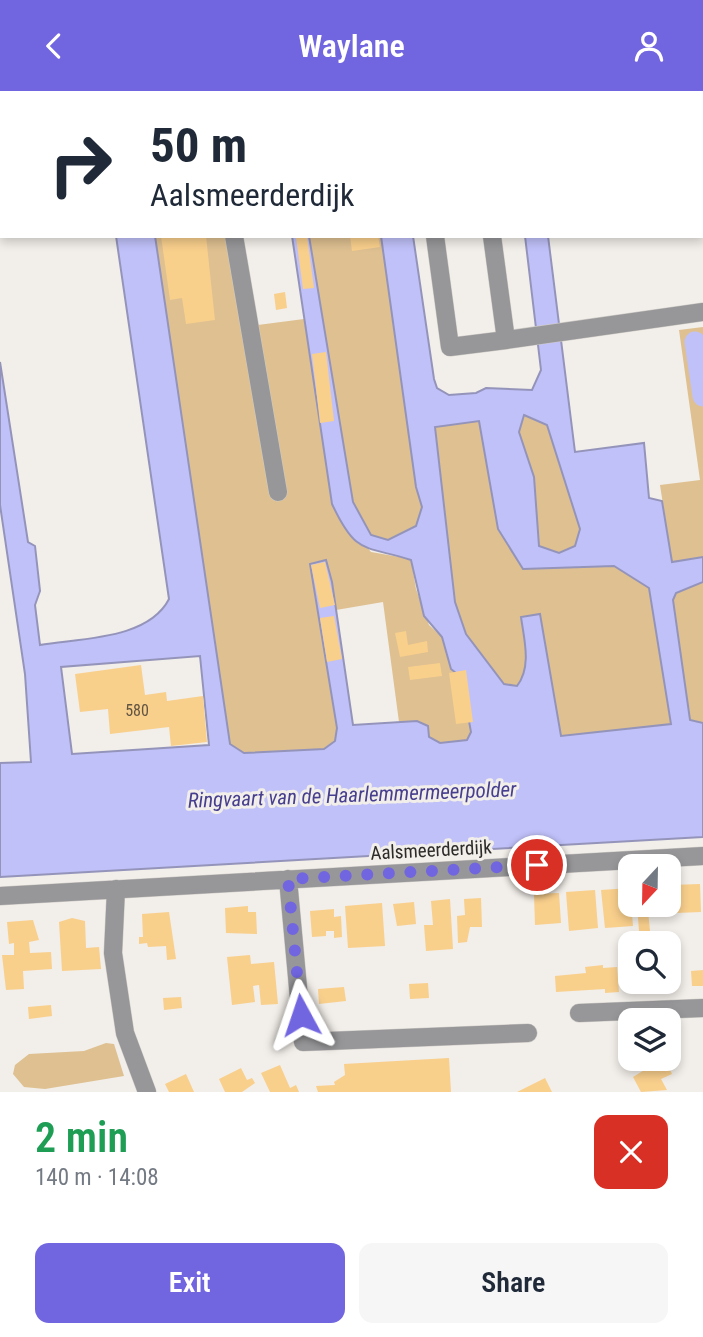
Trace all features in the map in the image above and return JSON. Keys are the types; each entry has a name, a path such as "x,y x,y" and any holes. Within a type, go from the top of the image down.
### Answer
{"street":[{"path":"234,238 278,492"},
{"path":"435,238 450,347 703,312"},
{"path":"492,238 506,340"},
{"name":"Aalsmeerderdijk","path":"0,895 703,856"},
{"path":"288,879 303,1042 528,1033"},
{"path":"116,889 113,953 125,1033 147,1092"},
{"path":"579,1013 703,1008"}],"shaded area":[{"path":"155,238 238,238 251,326 304,319 332,504 371,552 411,559 416,589 429,625 442,637 451,669 461,677 471,732 467,740 440,744 429,737 427,726 417,721 399,722 383,602 336,610 326,560 310,565 337,729 335,741 324,749 244,753 230,744"},
{"path":"309,238 381,238 416,487 422,507 416,526 388,540 371,536 353,502"},
{"path":"703,327 703,557 672,562 660,485 700,480 679,330"},
{"path":"524,415 547,425 580,529 575,546 560,553 539,546 534,477 519,432"},
{"path":"479,421 498,529 523,569 614,566 649,588 671,724 561,736 521,617 526,662 517,686 504,684 466,634 455,602 434,427"},
{"path":"703,582 703,723 690,720 673,600 676,593"},
{"path":"106,1043 114,1044 124,1076 45,1089 24,1087 13,1074 15,1065 29,1054 84,1051"}],"water":[{"name":"Ringvaart van de Haarlemmermeerpolder","path":"116,238 155,238 230,744 244,753 324,749 335,741 337,728 310,564 326,560 332,582 353,725 417,721 428,726 429,737 440,743 467,740 471,732 461,677 451,669 442,637 424,616 411,560 362,545 348,532 332,504 292,238 309,238 353,502 371,535 388,540 416,526 422,507 416,487 381,238 413,238 434,379 437,388 449,395 476,393 486,388 532,390 541,370 525,238 548,238 575,452 644,443 649,498 662,501 672,562 703,557 703,582 676,593 673,600 690,720 703,723 703,837 0,877 0,763 31,762 25,674 0,505 0,362 28,542 35,546 40,591 35,605 40,645 112,635 146,623 169,599","holes":["524,415 547,425 580,529 575,546 559,553 539,546 534,477 519,432","479,421 498,529 523,569 614,566 649,588 671,724 561,736 540,614 521,617 526,662 517,686 504,684 466,634 455,602 435,427","200,656 209,745 72,754 61,667"]}],"building":[{"path":"161,238 206,238 215,320 186,324 182,298 170,300"},
{"path":"296,238 307,238 314,288 303,289"},
{"path":"350,238 378,238 380,247 352,251"},
{"path":"285,292 287,308 276,310 274,294"},
{"path":"326,352 334,421 320,423 312,354"},
{"path":"325,562 335,605 320,608 311,565"},
{"path":"334,616 342,659 327,662 320,618"},
{"path":"406,631 408,645 427,641 428,652 400,657 395,633"},
{"path":"440,663 442,676 410,680 408,667"},
{"path":"141,665 145,695 166,692 167,701 203,696 207,742 171,746 169,727 110,734 108,709 80,712 75,674"},
{"path":"466,670 473,722 456,724 449,673"},
{"path":"700,884 701,912 681,913 681,885"},
{"path":"618,889 618,917 632,917 633,926 605,928 601,890"},
{"path":"595,890 598,928 569,931 566,892"},
{"path":"559,893 561,923 535,925 534,894"},
{"path":"481,898 482,927 470,927 467,942 458,943 457,916 465,915 464,899"},
{"path":"450,899 453,949 426,951 424,925 433,925 431,901"},
{"path":"414,902 416,924 397,926 393,904"},
{"path":"382,903 385,946 348,948 345,906"},
{"path":"248,906 248,912 256,912 257,934 226,933 225,908"},
{"path":"334,909 334,917 341,916 342,937 334,938 334,931 326,931 326,936 312,937 310,911"},
{"path":"169,912 176,959 167,960 166,946 148,947 147,943 139,944 139,937 143,937 142,914"},
{"path":"638,917 649,917 650,931 639,931"},
{"path":"72,918 85,921 86,948 99,947 101,969 62,971 59,922"},
{"path":"33,920 39,940 29,942 30,953 51,952 52,969 23,971 24,989 6,990 2,955 14,955 14,943 9,944 7,922"},
{"path":"250,955 251,964 274,962 278,1004 261,1005 259,985 253,986 255,1002 232,1005 227,957"},
{"path":"585,967 617,967 618,992 605,993 605,989 556,992 555,976 586,973"},
{"path":"703,970 703,986 692,986 691,971"},
{"path":"428,983 429,998 410,999 409,984"},
{"path":"344,987 346,1001 319,1004 318,989"},
{"path":"181,997 182,1008 164,1010 163,998"},
{"path":"51,1005 52,1016 29,1019 28,1007"},
{"path":"449,1058 451,1092 318,1092 316,1086 335,1085 334,1082 345,1075 344,1064"},
{"path":"280,1065 290,1088 296,1085 299,1092 270,1092 261,1073"},
{"path":"241,1068 247,1080 252,1078 255,1083 242,1092 225,1092 219,1079"},
{"path":"643,1071 671,1071 672,1074 661,1079 667,1090 641,1092 633,1077"},
{"path":"186,1074 194,1092 169,1092 165,1084"},
{"path":"545,1078 552,1092 517,1092"}],"waterway":[{"path":"695,342 703,396"}],"route":[{"path":"301,1015 288,879 537,865"}]}
